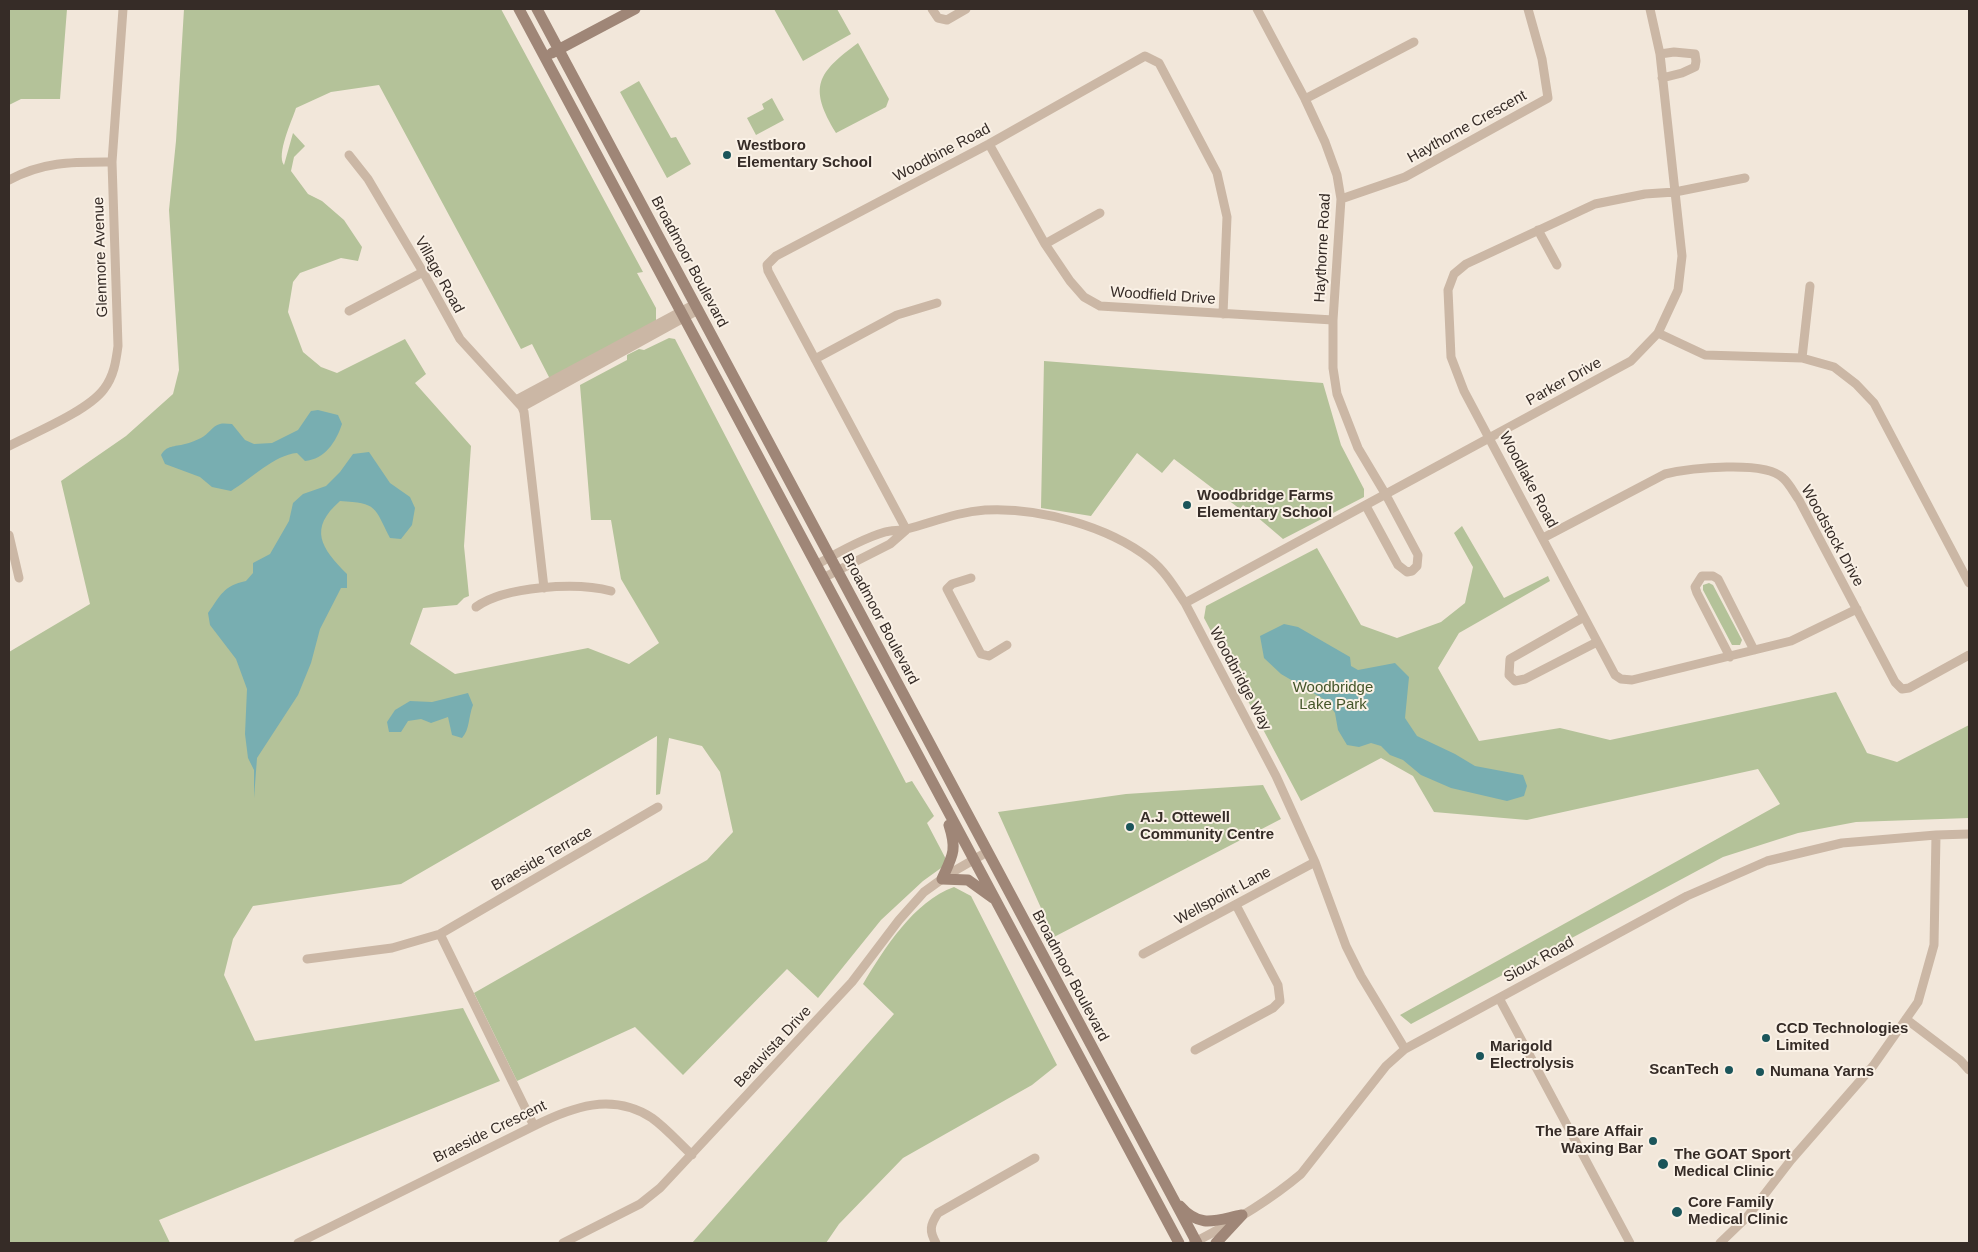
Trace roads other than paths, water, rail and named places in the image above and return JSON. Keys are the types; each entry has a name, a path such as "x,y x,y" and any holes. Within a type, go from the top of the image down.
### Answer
{"main road":[{"name":"Broadmoor Boulevard","path":"519,9 1178,1243"},
{"name":"Broadmoor Boulevard","path":"536,9 831,556 1195,1243"},
{"path":"544,57 635,9"},
{"path":"943,804 953,838 954,854 942,879 968,880 996,901"},
{"path":"1168,1191 1188,1214 1200,1221 1242,1215"},
{"path":"1216,1243 1242,1215"}],"street":[{"name":"Glenmore Avenue","path":"9,446 90,403 104,391 112,377 118,346 112,162 123,9"},
{"path":"932,9 938,18 947,20 966,9"},
{"name":"Haythorne Road","path":"1257,9 1305,99 1338,175 1341,199 1332,320 1333,368 1337,394 1358,448 1418,555 1419,561 1412,571 1407,572 1398,566 1366,506"},
{"name":"Haythorne Crescent","path":"1341,199 1405,177 1548,98 1542,60 1528,9"},
{"name":"Parker Drive","path":"1185,604 1630,361 1658,333 1678,290 1682,256 1660,54 1650,9"},
{"path":"1305,99 1414,42"},
{"path":"1660,54 1674,52 1694,54 1696,61 1695,67 1682,73 1662,78"},
{"name":"Woodbine Road","path":"906,529 768,271 767,265 776,256 989,144 1145,56 1159,63 1217,173 1227,217 1223,314"},
{"name":"Woodfield Drive","path":"989,144 1045,244 1070,281 1084,297 1100,306 1332,320"},
{"name":"Village Road","path":"349,155 368,179 460,339 519,404"},
{"path":"9,180 43,165 63,162 112,162"},
{"name":"Woodlake Road","path":"1745,178 1675,192 1645,194 1595,204 1466,264 1454,274 1448,290 1450,357 1464,391 1584,618 1615,675 1621,679 1632,680 1791,641 1857,610"},
{"path":"1045,244 1100,213"},
{"path":"1538,230 1557,266"},
{"path":"349,311 423,272"},
{"path":"1802,358 1810,286"},
{"path":"815,360 898,315 937,303"},
{"path":"544,588 524,412 519,404 697,307"},
{"path":"1658,333 1706,355 1802,358 1834,367 1856,384 1874,403 1969,583"},
{"name":"Woodstock Drive","path":"1543,538 1666,474 1688,469 1754,468 1770,470 1783,477 1799,500 1895,682 1902,688 1909,688 1969,655"},
{"name":"Woodbridge Way","path":"816,565 831,556 885,532 906,529 938,518 985,510 1021,512 1068,521 1116,537 1151,560 1163,572 1185,604 1276,776 1315,862 1346,946 1361,976 1405,1049"},
{"name":"Woodbridge Way","path":"823,578 890,544 906,529"},
{"path":"9,536 19,578"},
{"path":"1730,657 1697,593 1695,587 1702,576 1713,576 1718,579 1754,650"},
{"path":"971,578 952,584 947,589 981,654 989,656 1007,645"},
{"path":"476,607 486,599 544,588 586,586 611,591"},
{"path":"1584,618 1510,659 1509,675 1515,681 1525,679 1597,642"},
{"name":"Braeside Terrace","path":"307,959 392,948 440,934 658,807"},
{"name":"Sioux Road","path":"1195,1243 1284,1188 1301,1174 1386,1066 1405,1049 1687,896 1767,861 1842,843 1969,834"},
{"path":"1720,1243 1747,1217 1791,1160 1873,1066 1918,1002 1934,945 1936,835"},
{"name":"Beauvista Drive","path":"563,1243 640,1204 660,1188 852,982 899,920 924,892 973,859 987,852"},
{"name":"Wellspoint Lane","path":"1143,954 1315,862"},
{"path":"1195,1050 1273,1008 1280,1001 1278,985 1236,905"},
{"path":"440,934 534,1126"},
{"path":"1499,998 1630,1243"},
{"path":"1906,1019 1960,1060 1969,1070"},
{"name":"Braeside Crescent","path":"298,1243 562,1112 585,1105 603,1104 628,1107 652,1118 692,1155"},
{"path":"936,1243 931,1234 931,1224 938,1213 1035,1158"}],"water":[{"path":"318,410 338,415 342,424 337,437 329,449 312,460 305,461 297,453 280,458 231,491 212,487 200,477 165,464 161,455 168,448 187,444 201,438 217,425 222,424 232,424 245,440 254,444 272,443 298,430 311,411"},
{"path":"369,452 390,483 410,497 415,508 412,525 401,539 390,538 377,513 368,505 340,501 330,511 324,521 321,530 325,547 330,556 347,574 347,588 341,588 320,629 311,663 298,695 257,758 254,798 254,770 248,758 245,734 247,689 236,659 210,625 208,613 223,592 238,583 246,581 253,573 253,563 270,554 289,521 293,503 303,494 326,486 340,472 353,454"},
{"path":"1284,624 1298,627 1350,657 1351,666 1358,670 1395,663 1409,677 1405,718 1417,736 1475,766 1523,775 1527,786 1524,796 1507,801 1451,788 1421,775 1403,760 1390,755 1381,746 1371,743 1359,747 1347,745 1338,730 1335,713 1327,701 1281,674 1264,658 1260,636"},
{"path":"468,693 473,705 468,727 462,738 452,735 448,717 431,723 421,719 408,721 401,732 389,732 387,722 395,710 410,701 432,702"}],"place":[{"name":"Westboro Elementary School","path":"727,155"},
{"name":"Woodbridge Farms Elementary School","path":"1187,505"},
{"name":"A.J. Ottewell Community Centre","path":"1130,827"},
{"name":"CCD Technologies Limited","path":"1766,1038"},
{"name":"Marigold Electrolysis","path":"1480,1056"},
{"name":"ScanTech","path":"1729,1070"},
{"name":"Numana Yarns","path":"1760,1072"},
{"name":"The Bare Affair Waxing Bar","path":"1653,1141"},
{"name":"The GOAT Sport Medical Clinic","path":"1663,1164"},
{"name":"Core Family Medical Clinic","path":"1677,1212"}],"park label":[{"name":"Woodbridge Lake Park","path":"1333,696"}]}
